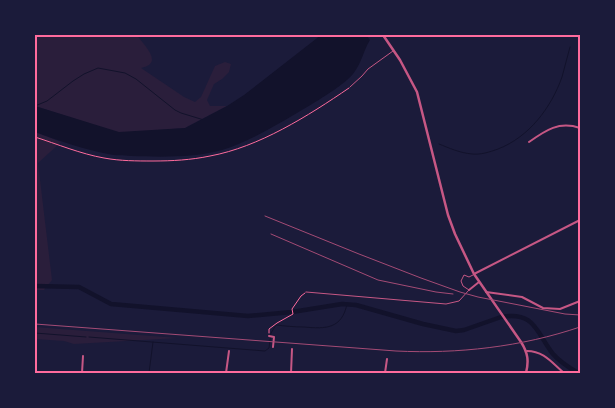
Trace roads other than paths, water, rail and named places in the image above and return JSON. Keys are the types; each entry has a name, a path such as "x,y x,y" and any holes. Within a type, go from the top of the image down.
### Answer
{"street":[{"path":"384,36 406,70 417,92 452,226 474,274 527,351 528,364 526,373"},
{"path":"529,142 549,128 572,125 580,128"},
{"path":"474,274 580,220"},
{"path":"469,290 479,282"},
{"path":"486,292 522,297 543,308 560,309 580,301"},
{"path":"269,336 274,337 274,347"},
{"path":"291,373 292,349"},
{"path":"226,373 229,351"},
{"path":"527,351 542,354 564,373"},
{"path":"82,373 83,356"},
{"path":"384,373 387,358"}],"lane":[{"path":"350,87 368,69 394,50"},
{"path":"306,292 446,304 459,301 469,290 463,286 461,281 464,275 469,277 474,274"}],"waterway":[{"path":"439,144 463,153 478,154 498,149 520,137 538,120 552,100 562,77 570,47"},
{"path":"35,106 47,101 84,74 98,68 125,73 136,79 175,110 204,120"},
{"path":"35,286 79,287 111,304 248,316 292,312 342,304 356,305 423,324 456,331 501,317 521,317 533,325 556,357 578,373"},
{"path":"89,337 265,351 269,348 271,333 276,325 319,328 332,326 341,318 347,304"},
{"path":"35,333 86,337"},
{"path":"149,373 153,342"}],"railway":[{"path":"265,216 460,292 565,314 580,315"},
{"path":"271,234 378,280 453,294"},
{"path":"35,324 419,352 489,348 535,340 580,327"}]}
